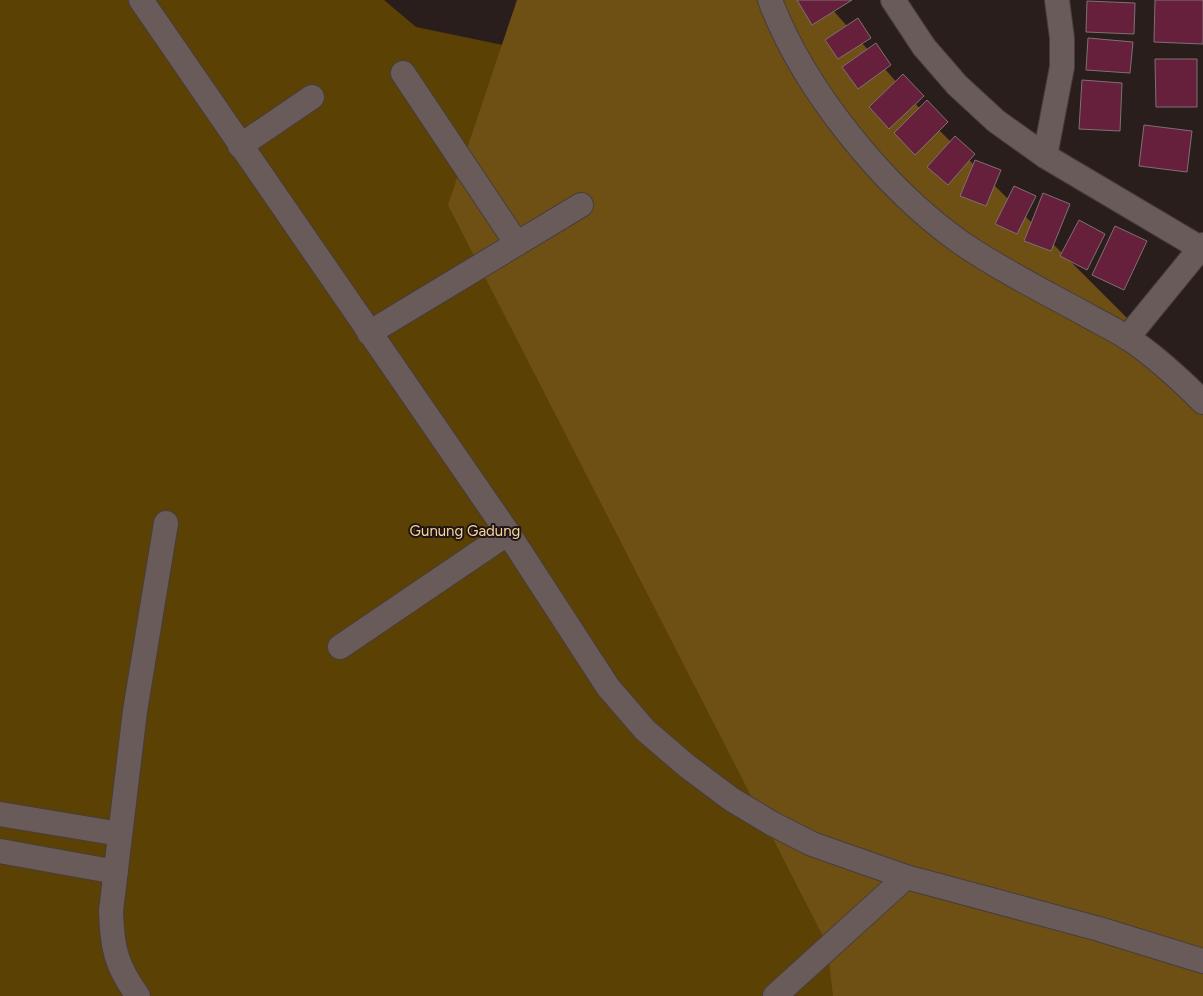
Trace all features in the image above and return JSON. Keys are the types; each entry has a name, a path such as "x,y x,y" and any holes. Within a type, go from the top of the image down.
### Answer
{"street":[{"path":"141,0 508,534 608,687 645,730 687,766 731,799 771,823 812,844 906,877 1099,929 1203,961"},
{"path":"770,0 780,26 808,77 858,146 910,201 968,246 1017,277 1127,338 1174,374 1203,402"},
{"path":"893,0 924,47 957,85 996,121 1045,156 1202,247 1127,338"},
{"path":"1045,156 1062,67 1062,38 1057,0"},
{"path":"403,72 517,244"},
{"path":"240,146 312,98"},
{"path":"369,333 581,205"},
{"path":"138,996 120,967 114,951 111,933 111,910 135,711 166,523"},
{"path":"340,646 508,534"},
{"path":"0,814 120,834"},
{"path":"0,851 116,872"},
{"path":"775,996 906,877"}],"green space":[{"name":"Gunung Gadung","path":"0,0 384,0 416,27 667,79 1145,996 0,996"}],"shaded area":[{"path":"517,0 824,0 937,128 1203,394 1203,996 833,996 827,944 448,205"}],"building":[{"path":"797,0 852,0 812,25"},
{"path":"1155,0 1203,0 1203,44 1154,42"},
{"path":"1087,1 1135,3 1134,34 1086,32"},
{"path":"858,18 871,38 838,59 825,40"},
{"path":"1088,38 1133,42 1130,73 1086,70"},
{"path":"876,43 891,65 858,89 842,67"},
{"path":"1155,59 1197,59 1197,107 1156,107"},
{"path":"903,74 924,96 889,129 869,107"},
{"path":"1082,80 1122,83 1120,131 1079,129"},
{"path":"927,100 948,122 915,155 894,133"},
{"path":"1144,125 1192,131 1187,172 1139,166"},
{"path":"955,136 975,154 948,185 927,167"},
{"path":"975,160 1001,170 986,206 960,196"},
{"path":"1014,186 1036,196 1017,234 995,224"},
{"path":"1043,193 1070,204 1051,251 1024,241"},
{"path":"1079,220 1105,234 1087,270 1060,256"},
{"path":"1115,226 1147,241 1124,290 1092,275"}]}
